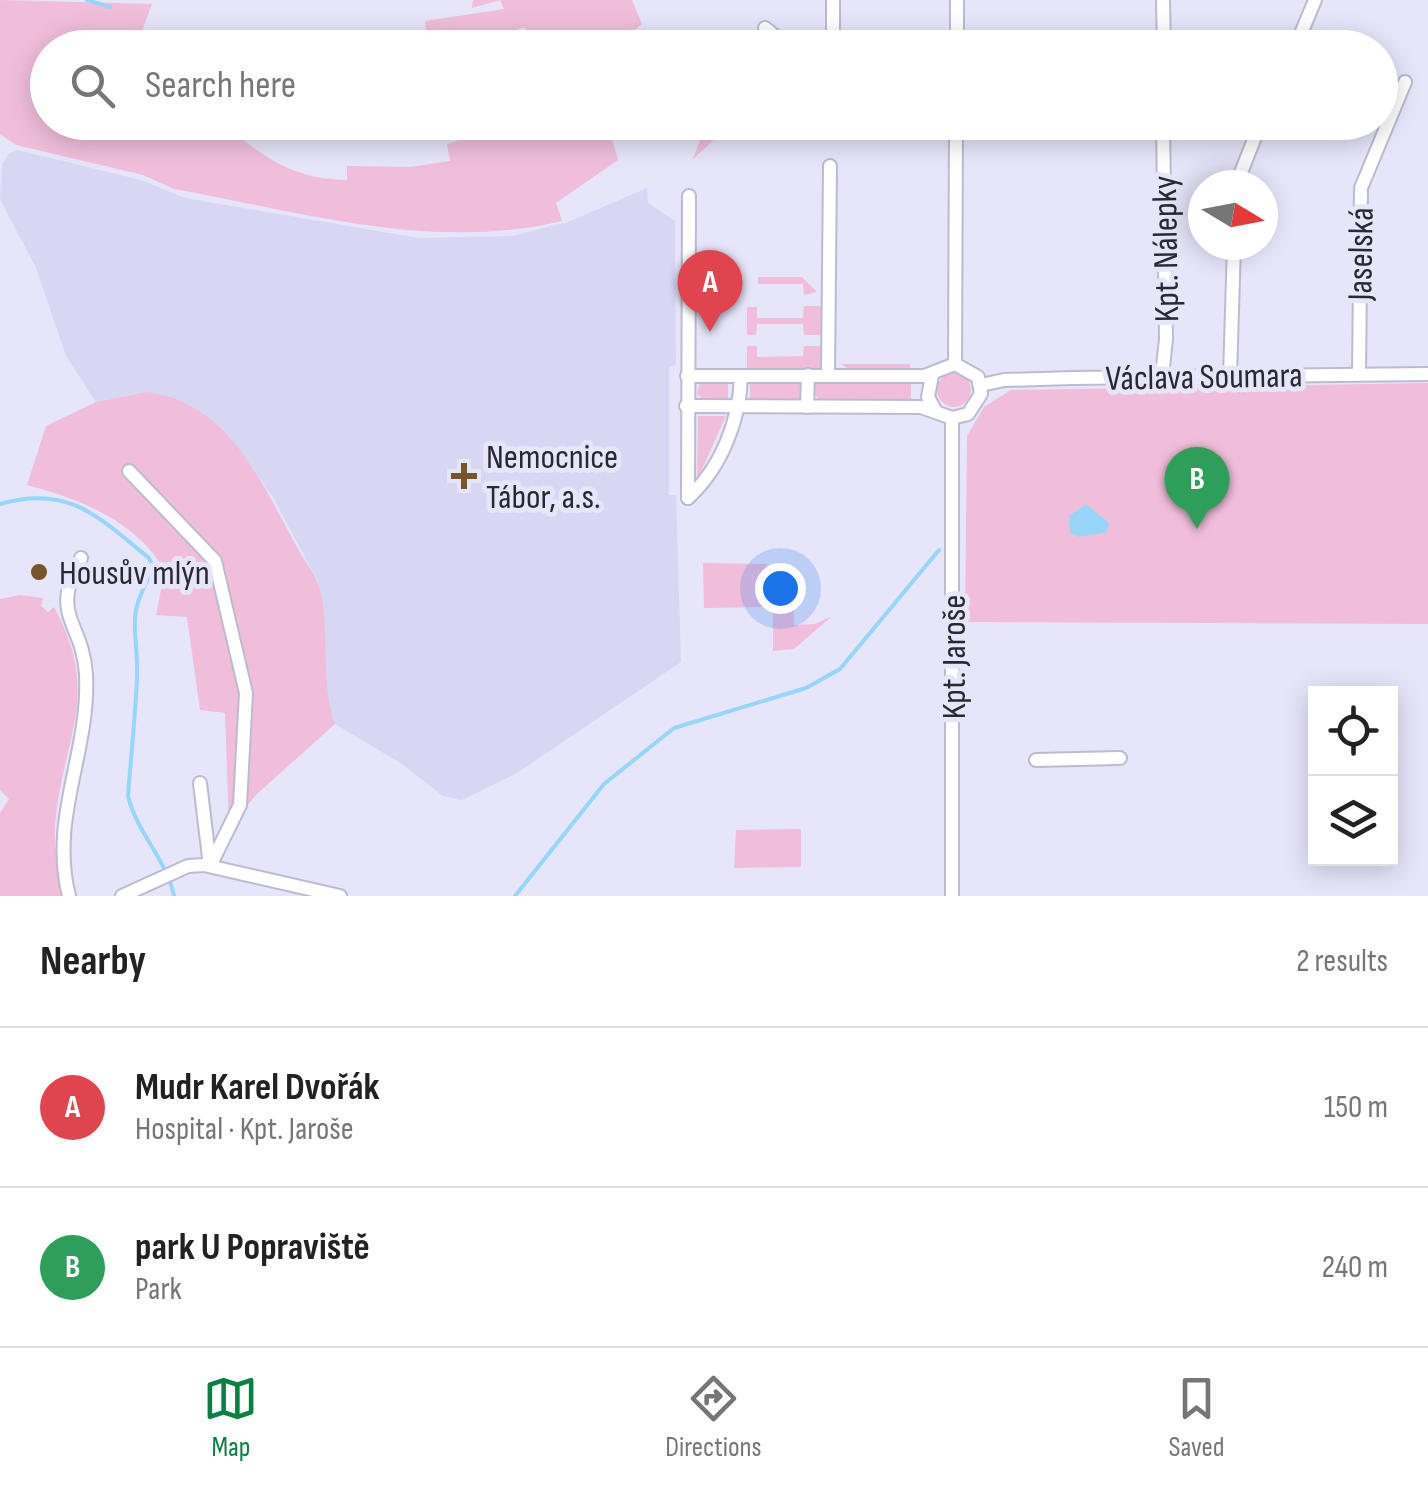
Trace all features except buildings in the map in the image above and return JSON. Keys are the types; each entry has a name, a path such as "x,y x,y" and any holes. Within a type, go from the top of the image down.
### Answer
{"street":[{"path":"833,30 834,0"},
{"path":"957,0 957,30"},
{"path":"1163,0 1164,30"},
{"path":"1302,30 1315,0"},
{"name":"Jaselská","path":"1398,99 1405,82"},
{"path":"955,364 956,140"},
{"name":"Kpt. Nálepky","path":"1162,376 1163,140"},
{"path":"1242,170 1254,140"},
{"name":"Jaselská","path":"1359,374 1361,188 1381,140"},
{"path":"828,375 830,166"},
{"path":"689,196 688,498 708,480 740,406 741,376"},
{"path":"1230,376 1234,260"},
{"path":"686,406 935,410 952,418 974,409 981,386 972,370 955,364 932,375 687,376"},
{"name":"Václava Soumara","path":"981,386 1004,380 1428,374"},
{"path":"932,375 928,396 935,410"},
{"path":"807,407 808,376"},
{"name":"Kpt. Jaroše","path":"952,418 952,896"},
{"path":"129,471 215,561 246,693 240,805 210,866"},
{"path":"69,896 61,830 86,712 86,684 65,587 81,558"},
{"path":"1036,760 1120,758"},
{"path":"200,782 210,866"},
{"path":"122,896 176,871 210,866 340,896"}],"shaded area":[{"path":"0,0 152,4 142,30 30,30 30,140 244,140 294,170 347,180 347,166 411,167 450,161 447,144 460,140 611,140 618,160 556,203 562,221 514,229 416,231 174,189 143,175 16,145 0,134"},
{"path":"473,0 500,0 472,8"},
{"path":"500,0 632,0 642,24 635,30 426,30 425,21 504,9"},
{"path":"700,140 714,140 693,159"},
{"name":"Nemocnice Tábor, a.s.","path":"17,150 141,180 185,198 418,238 512,236 568,222 647,188 648,203 675,221 676,365 669,367 669,495 676,495 681,662 517,773 462,800 443,796 402,764 335,724 327,701 317,580 274,499 245,457 146,392 96,402 66,356 36,268 0,199 2,165 9,153"},
{"path":"758,277 802,277 817,292 804,295 803,284 758,284"},
{"path":"804,306 824,306 824,335 804,335 803,324 757,324 756,335 747,335 747,307 757,307 757,318 803,318"},
{"path":"747,346 757,346 757,357 803,356 804,346 824,346 824,369 747,369"},
{"path":"841,364 910,364 910,369 851,370"},
{"path":"954,373 966,378 971,390 966,402 954,407 942,402 937,390 942,378"},
{"path":"728,379 728,400 703,399 697,394 701,380"},
{"path":"750,379 801,379 800,400 750,400"},
{"path":"911,380 911,401 820,400 813,393 816,382"},
{"path":"1428,383 1428,624 965,622 967,436 984,407 1011,390"},
{"path":"146,392 175,399 199,411 239,448 321,593 328,691 335,724 258,793 229,826 225,713 200,710 187,617 156,615 165,570 138,538 105,514 27,485 46,426 96,402"},
{"path":"698,416 726,416 697,480"},
{"path":"703,563 767,564 767,607 704,608"},
{"path":"793,567 794,625 815,624 832,616 794,649 773,651 773,568"},
{"path":"20,595 43,598 41,606 48,612 54,607 76,667 76,717 55,826 63,896 0,896 0,813 9,799 0,790 0,599"},
{"path":"801,829 801,867 734,868 736,830"}],"water":[{"path":"1086,504 1109,523 1107,532 1079,537 1070,533 1069,516"}],"waterway":[{"path":"87,0 110,7"},
{"path":"0,504 45,498 81,508 149,558 154,569 136,613 137,680 128,796 174,896"},
{"path":"515,896 604,784 674,728 806,688 840,669 939,550"}],"place":[{"name":"Mudr Karel Dvořák","path":"710,332"},
{"name":"Nemocnice Tábor, a.s.","path":"464,476"},
{"name":"park U Popraviště","path":"1197,529"},
{"name":"Housův mlýn","path":"39,572"}]}
